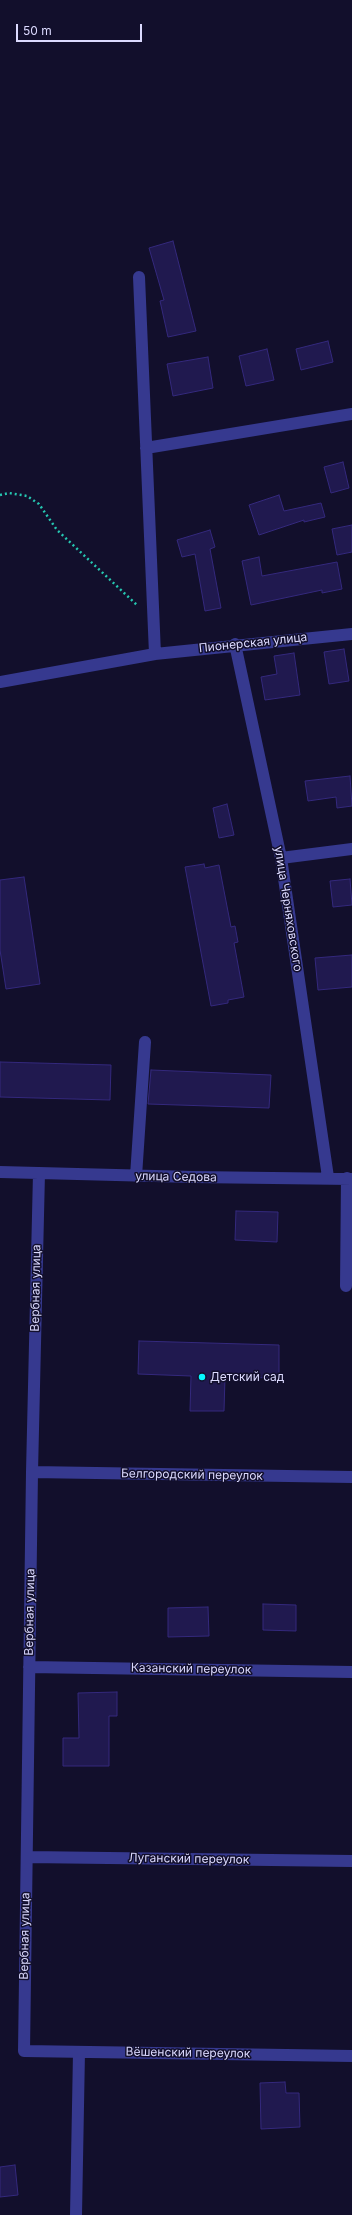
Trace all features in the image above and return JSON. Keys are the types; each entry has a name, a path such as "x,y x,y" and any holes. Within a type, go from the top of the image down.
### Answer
{"street":[{"path":"139,277 155,654"},
{"path":"146,448 352,414"},
{"name":"Пионерская улица","path":"0,682 155,654 235,644 352,634"},
{"name":"улица Черняховского","path":"235,644 281,858 328,1177"},
{"path":"281,858 352,849"},
{"path":"136,1176 145,1042"},
{"name":"улица Седова","path":"0,1172 136,1176 328,1177 350,1179"},
{"name":"Вербная улица","path":"24,2051 32,1472 39,1173"},
{"path":"346,1286 350,1179"},
{"name":"Белгородский переулок","path":"32,1472 352,1477"},
{"name":"Казанский переулок","path":"29,1666 352,1672"},
{"name":"Луганский переулок","path":"26,1857 352,1861"},
{"name":"Вёшенский переулок","path":"24,2051 352,2056"},
{"path":"76,2215 79,2052"}],"path":[{"path":"0,495 9,493 27,496 39,504 57,530 153,620"}],"building":[{"path":"173,241 196,331 168,337 160,301 164,300 149,248"},
{"path":"328,341 333,362 301,370 296,349"},
{"path":"267,349 274,380 246,386 239,356"},
{"path":"208,357 213,388 173,396 167,364"},
{"path":"343,462 349,488 331,493 324,467"},
{"path":"279,495 284,511 321,503 325,517 304,522 304,520 259,535 249,505"},
{"path":"352,525 352,552 337,555 332,529"},
{"path":"210,530 215,547 210,549 221,608 205,611 195,554 182,557 177,540"},
{"path":"259,557 262,576 337,562 342,589 322,593 322,590 251,605 242,561"},
{"path":"344,649 349,681 329,684 324,652"},
{"path":"294,653 300,695 265,700 261,677 277,674 274,656"},
{"path":"350,776 352,806 337,808 336,797 308,801 305,781"},
{"path":"227,804 234,835 219,838 213,808"},
{"path":"204,864 205,868 219,865 231,927 235,926 238,942 234,943 244,997 228,1000 228,1003 211,1006 185,867"},
{"path":"24,877 40,984 6,989 0,950 0,880"},
{"path":"350,879 352,905 333,907 330,881"},
{"path":"352,955 352,987 318,990 315,958"},
{"path":"0,1062 111,1065 110,1100 0,1097"},
{"path":"151,1070 271,1075 269,1108 148,1104"},
{"path":"236,1211 278,1212 277,1242 235,1240"},
{"path":"139,1341 279,1345 279,1378 225,1377 224,1411 190,1411 191,1376 138,1374"},
{"path":"263,1604 296,1605 296,1631 263,1630"},
{"path":"208,1607 209,1636 168,1637 168,1608"},
{"path":"117,1692 117,1716 109,1716 109,1766 63,1766 63,1738 79,1738 78,1693"},
{"path":"285,2082 286,2093 299,2093 300,2127 261,2129 260,2083"},
{"path":"15,2165 18,2195 0,2197 0,2167"}],"place":[{"name":"Детский сад","path":"202,1377"}]}
